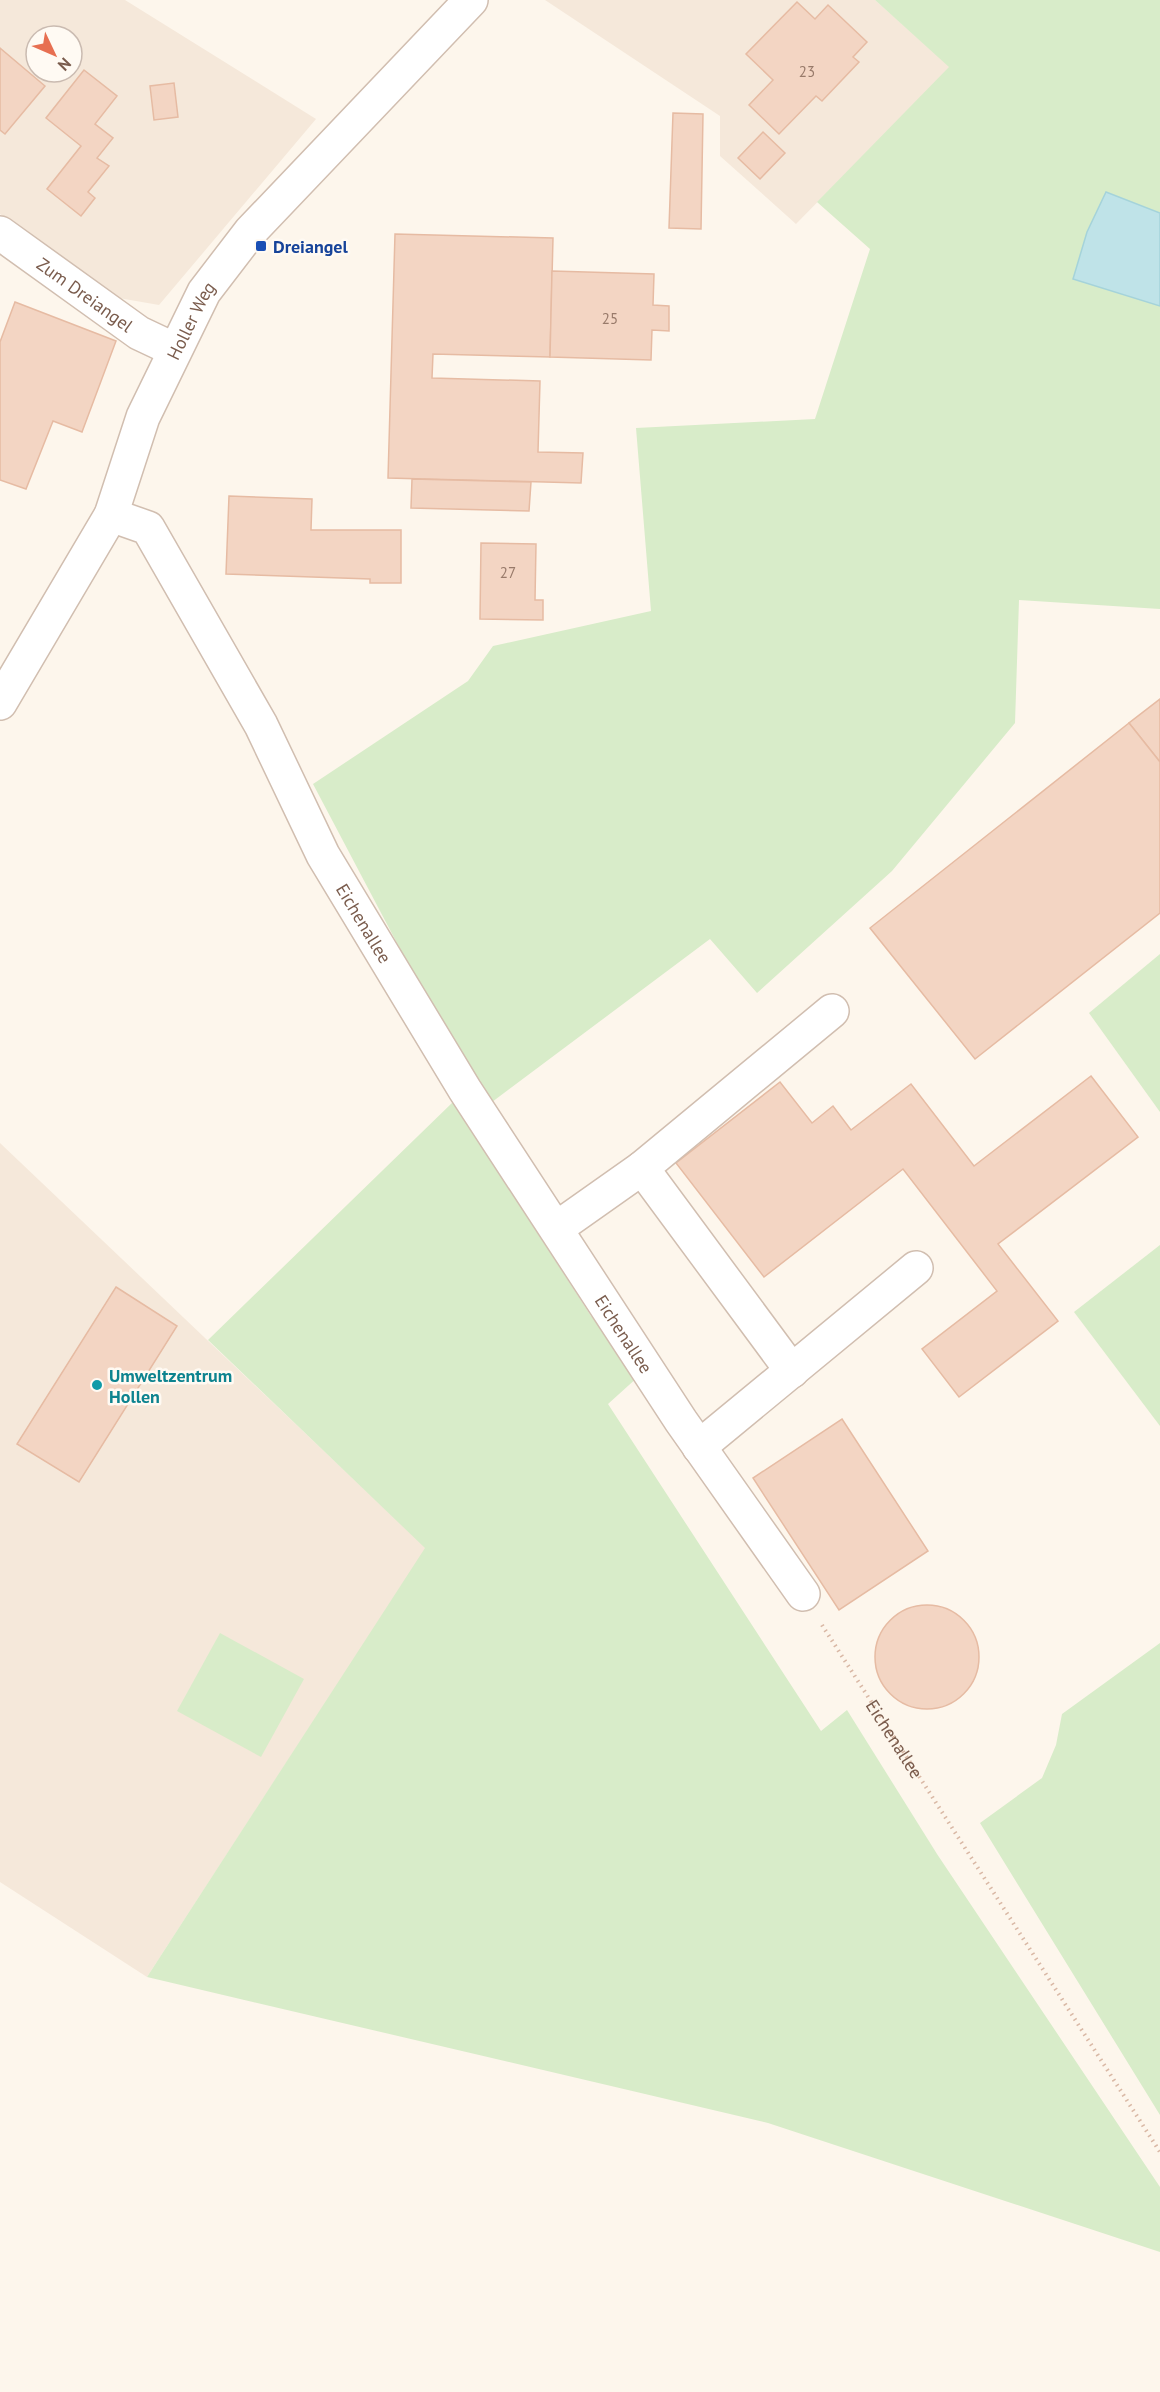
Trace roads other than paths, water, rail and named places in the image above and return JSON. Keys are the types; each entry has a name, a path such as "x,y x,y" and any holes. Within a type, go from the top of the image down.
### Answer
{"street":[{"name":"Holler Weg","path":"0,703 111,515 143,417 204,292 250,232 471,0"},
{"name":"Zum Dreiangel","path":"0,233 139,333 175,350"},
{"name":"Eichenallee","path":"111,515 148,528 261,725 323,855 465,1090 699,1447 803,1594"},
{"path":"557,1228 642,1168 832,1011"},
{"path":"642,1168 792,1371"},
{"path":"699,1447 916,1268"}],"water":[{"path":"1106,192 1160,213 1160,306 1073,279 1087,232"}],"place":[{"name":"Dreiangel","path":"261,246"},
{"name":"Umweltzentrum Hollen","path":"97,1385"}]}
